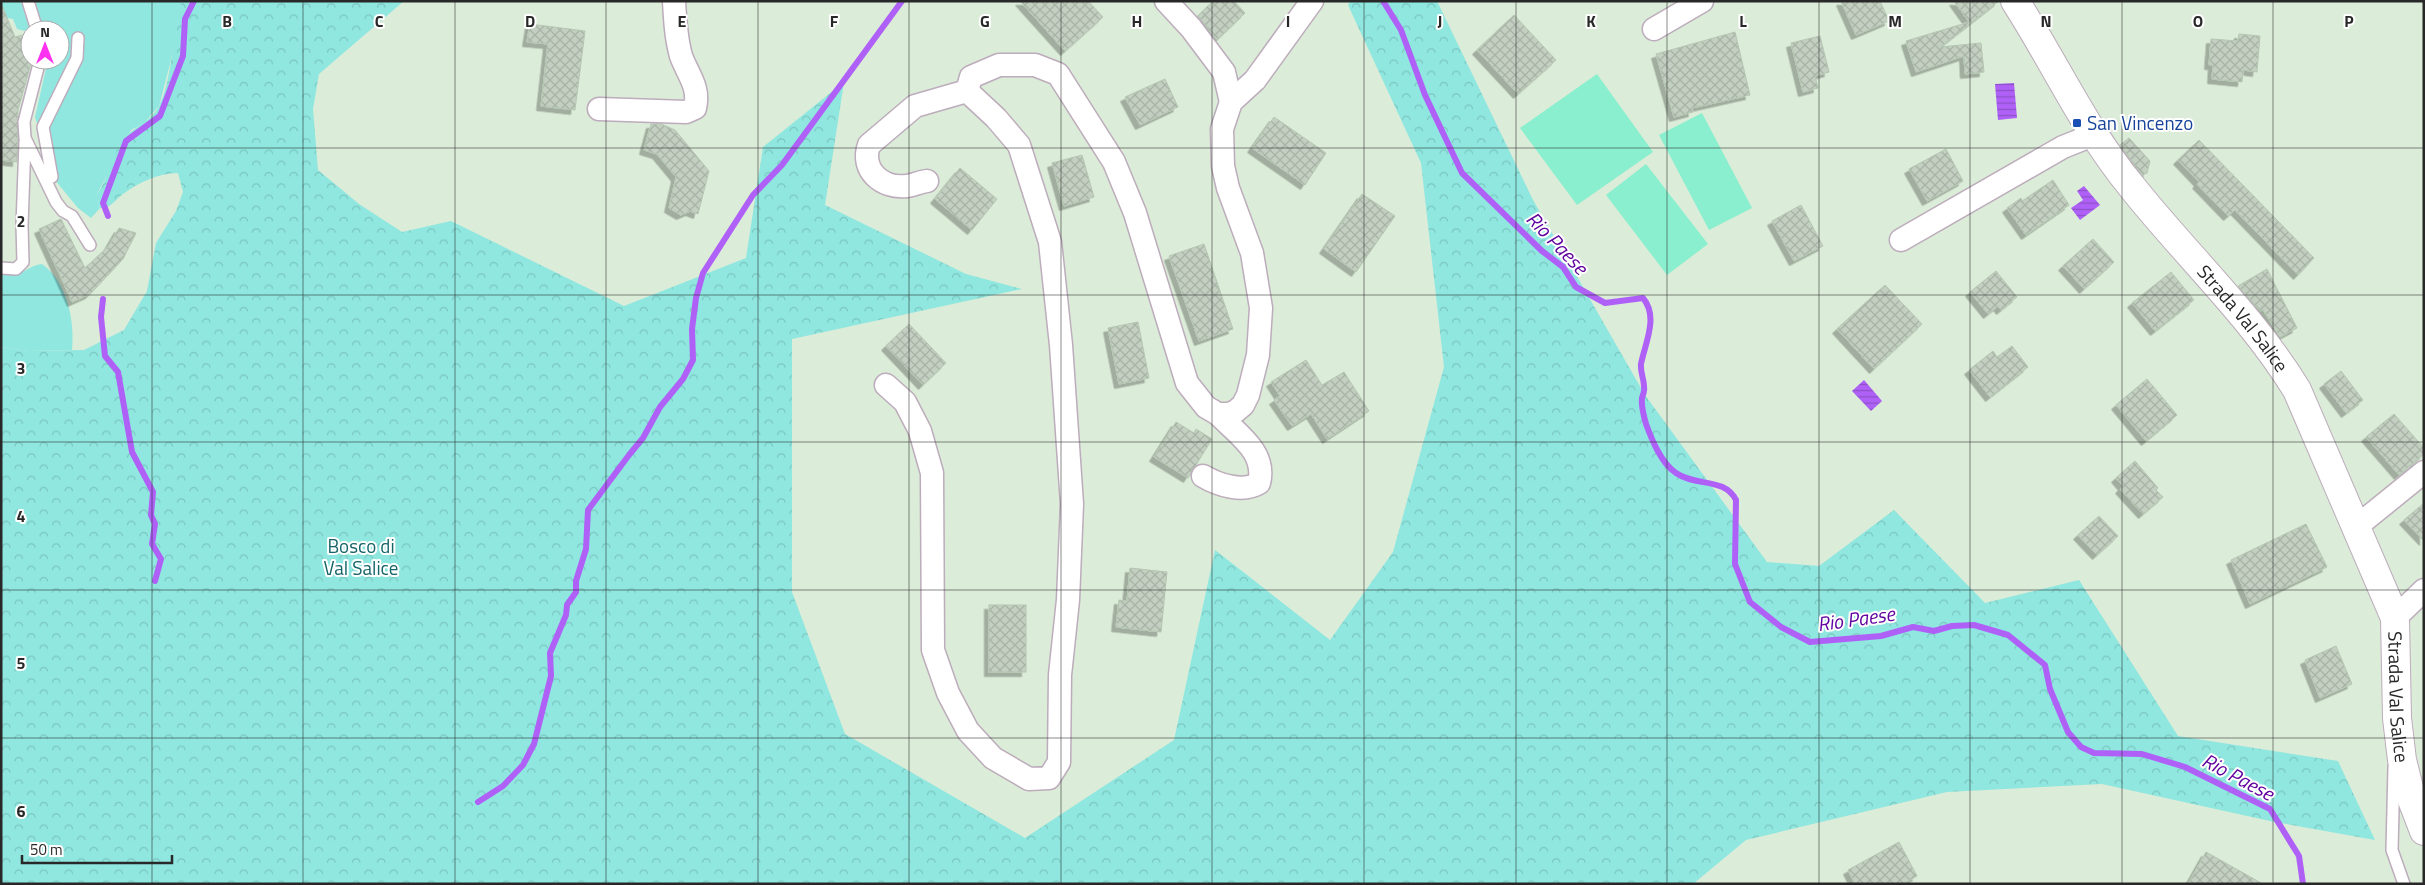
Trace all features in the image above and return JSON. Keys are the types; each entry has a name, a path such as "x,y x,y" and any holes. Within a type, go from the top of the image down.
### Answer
{"street":[{"path":"599,109 686,112 695,108 697,99 695,86 682,57 675,32 674,1"},
{"path":"1166,1 1191,28 1224,72 1231,102"},
{"path":"1218,414 1229,414 1236,411 1248,395 1258,355 1261,308 1252,253 1228,188 1223,166 1222,129 1231,102 1255,80 1312,1"},
{"path":"1654,30 1702,1"},
{"name":"Strada Val Salice","path":"2014,1 2094,135 2131,186 2276,357 2297,390 2396,618 2397,718 2402,760 2412,800 2424,831"},
{"path":"967,90 971,76 999,65 1035,65 1058,74 1117,171 1135,213 1186,383 1198,400 1218,414 1255,450 1261,476 1259,483 1245,488 1220,485 1203,476"},
{"path":"927,181 906,186 887,184 874,176 867,165 865,154 869,145 915,106 967,90"},
{"path":"886,385 905,402 920,431 932,473 933,650 948,693 968,730 993,758 1029,779 1049,778 1059,762 1060,675 1068,600 1072,504 1061,345 1050,242 1019,145 996,118 967,90"},
{"path":"1900,240 2063,147 2094,135"},
{"path":"2356,527 2424,472"},
{"name":"Strada Val Salice","path":"2396,618 2424,590"}],"lane":[{"path":"28,1 34,20"},
{"path":"42,171 47,178 52,177 43,127 77,58 78,38"},
{"path":"1,268 16,269 23,262 24,122 37,70"},
{"path":"25,138 56,202 63,211 72,216 90,245"},
{"path":"2397,718 2392,850 2404,884"}],"green space":[{"path":"1,1 21,1 27,20 20,20 20,30 17,29 13,19 1,17"},
{"path":"34,1 182,1 170,64 159,106 144,123 131,130 97,194 100,208 91,218 78,208 55,180 35,117 46,70 70,70 70,20 40,20"},
{"name":"Bosco di Val Salice","path":"182,1 404,1 319,74 313,109 318,170 359,204 402,232 451,221 624,306 746,258 763,147 844,82 825,205 966,274 1022,289 792,339 792,592 845,734 1025,838 1174,740 1215,550 1330,640 1393,552 1444,367 1421,163 1348,5 1351,1 1437,1 1533,200 1645,395 1767,562 1819,566 1894,510 1985,603 2079,580 2178,736 2338,761 2375,840 2270,821 2102,784 1947,792 1746,840 1693,884 1,884 1,347 28,351 84,350 124,330 147,291 156,243 176,211 183,192 178,173 156,177 135,186 104,208 100,208 97,194 123,140 150,117 159,106 167,81 178,14"},
{"path":"1597,74 1653,152 1577,205 1520,128"},
{"path":"1702,113 1752,208 1709,230 1659,135"},
{"path":"1646,164 1708,244 1667,275 1606,195"},
{"path":"42,264 51,271 58,281 68,303 72,327 72,350 28,351 1,347 1,272 14,274"}],"shaded area":[{"path":"2014,83 2017,118 1998,120 1995,84"},
{"path":"2084,186 2100,205 2080,220 2071,208 2083,200 2077,191"},
{"path":"1864,380 1882,401 1871,411 1852,391"}],"building":[{"path":"1020,1 1088,1 1103,17 1065,51"},
{"path":"1213,1 1234,1 1245,13 1217,40 1198,16"},
{"path":"1841,1 1880,1 1889,21 1856,35"},
{"path":"1954,1 1999,1 1940,47 1981,43 1984,72 1965,74 1964,56 1916,72 1906,41 1969,22"},
{"path":"1,3 15,37 20,36 20,70 29,70 18,110 17,162 1,160"},
{"path":"1514,15 1556,60 1518,94 1477,50"},
{"path":"530,24 585,31 575,110 541,106 548,44 527,42"},
{"path":"1735,32 1750,95 1692,108 1693,112 1674,117 1656,54"},
{"path":"2239,34 2260,36 2257,72 2243,70 2242,82 2212,79 2213,65 2209,65 2211,39 2238,41"},
{"path":"1820,36 1829,72 1815,76 1818,88 1803,92 1791,43"},
{"path":"1165,79 1178,107 1140,125 1125,97"},
{"path":"1274,117 1326,153 1305,185 1252,148"},
{"path":"651,124 661,124 675,130 709,171 698,214 690,211 681,215 669,208 676,177 657,154 644,150"},
{"path":"2129,138 2150,161 2147,173 2142,175 2120,145"},
{"path":"2199,140 2314,258 2298,275 2235,210 2228,216 2197,184 2199,182 2178,160"},
{"path":"1946,149 1963,181 1927,201 1909,169"},
{"path":"1082,155 1094,197 1064,206 1052,163"},
{"path":"960,168 997,199 972,230 935,199"},
{"path":"2053,180 2069,205 2026,235 2007,208 2021,198 2022,201"},
{"path":"1362,194 1395,216 1356,272 1324,249"},
{"path":"1801,205 1823,246 1794,261 1772,221"},
{"path":"61,219 85,268 108,247 119,228 136,233 123,259 90,294 72,302 39,229"},
{"path":"2093,239 2114,262 2084,289 2063,266"},
{"path":"1204,244 1233,329 1199,341 1169,256"},
{"path":"2267,269 2297,328 2280,337 2263,310 2260,311 2238,286"},
{"path":"1996,271 2017,297 2001,310 1998,306 1988,314 1970,292"},
{"path":"2171,272 2194,300 2155,331 2132,303"},
{"path":"1885,285 1922,324 1874,369 1837,329"},
{"path":"1138,322 1149,378 1119,384 1108,328"},
{"path":"909,324 946,363 923,385 886,346"},
{"path":"2012,346 2028,367 1990,397 1969,370 1993,351 1997,357"},
{"path":"1306,360 1322,385 1344,372 1369,411 1327,439 1311,414 1292,426 1274,400 1280,396 1271,382"},
{"path":"2341,371 2363,400 2346,413 2324,384"},
{"path":"2147,379 2177,415 2146,441 2116,405"},
{"path":"2394,414 2424,448 2424,454 2399,475 2366,437"},
{"path":"1176,422 1194,433 1196,429 1212,439 1188,478 1154,457"},
{"path":"2135,461 2158,488 2156,490 2163,497 2143,514 2120,489 2123,486 2116,478"},
{"path":"2424,503 2424,541 2404,520"},
{"path":"2099,516 2118,536 2097,555 2078,535"},
{"path":"2306,524 2327,567 2250,604 2231,560"},
{"path":"1130,568 1167,572 1161,632 1116,627 1119,600 1127,601"},
{"path":"989,605 1026,605 1026,672 989,672"},
{"path":"2336,646 2352,684 2320,698 2305,660"},
{"path":"1899,842 1917,876 1903,884 1855,884 1848,870"},
{"path":"2206,852 2263,884 2188,884"}],"waterway":[{"path":"108,216 103,203 126,141 160,116 183,56 185,19 194,1"},
{"path":"478,802 503,786 523,765 534,744 551,676 550,653 566,615 567,605 576,592 576,581 586,549 588,510 643,438 660,407 683,379 693,360 692,329 696,298 703,273 753,195 782,165 902,1"},
{"name":"Rio Paese","path":"1383,1 1401,30 1425,95 1462,173 1542,251 1563,267 1576,287 1605,303 1643,298 1648,305 1650,330 1641,367 1644,388 1642,404 1646,424 1658,451 1671,469 1692,480 1724,488 1736,500 1735,564 1750,602 1781,627 1810,642 1881,636 1913,627 1934,631 1952,626 1974,625 2008,635 2045,665 2050,689 2068,732 2081,747 2094,753 2142,754 2185,767 2270,809 2299,856 2303,884"},
{"path":"103,299 101,317 105,356 118,372 132,452 153,492 151,515 155,524 152,544 161,559 155,581"}],"place":[{"name":"San Vincenzo","path":"2077,123"}]}
